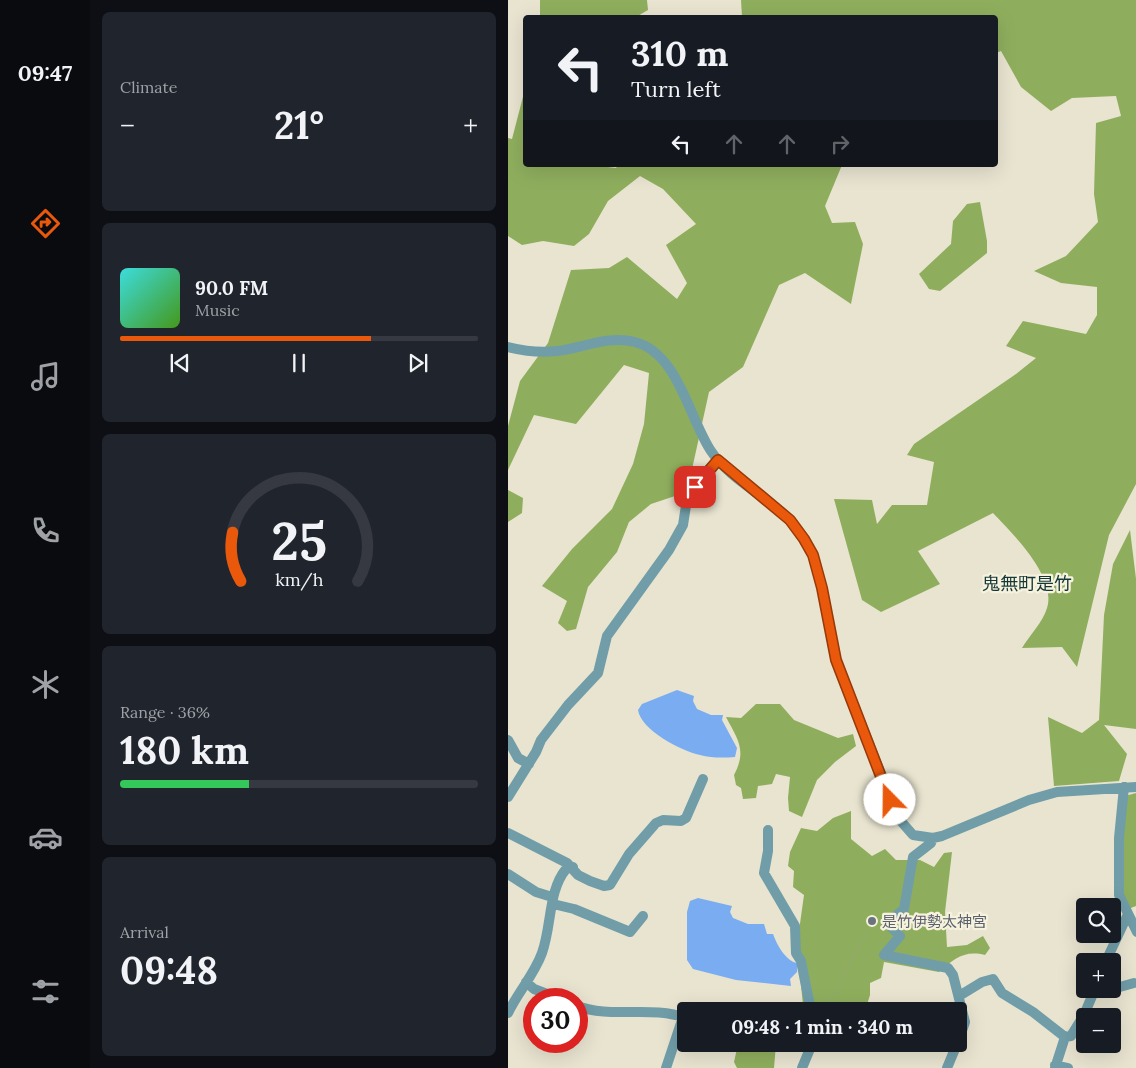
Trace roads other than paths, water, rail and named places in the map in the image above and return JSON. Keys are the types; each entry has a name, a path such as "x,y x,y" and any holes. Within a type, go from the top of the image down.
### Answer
{"street":[{"path":"508,347 539,352 556,351 620,339 636,342 649,348 664,360 674,375 708,445 718,460 790,520 804,539 817,567 836,660 890,800 899,819 913,835 933,838 957,831 1029,800 1057,792 1136,786"},
{"path":"508,797 529,764 541,740 568,704 598,673 608,636 669,550 682,525 687,499 706,472 718,460"},
{"path":"508,740 518,758 529,764"},
{"path":"508,833 573,867 578,875 604,886 610,885 629,854 656,823 663,820 681,821 686,818 703,779"},
{"path":"1124,787 1119,838 1119,895 1136,932"},
{"path":"768,830 768,851 764,873 795,926 796,953 801,961 809,1002"},
{"path":"933,838 931,843 914,857 904,909 887,923 900,936 884,955 944,966 953,975 960,1002"},
{"path":"508,1014 542,953 553,900 560,877 566,869 573,867"},
{"path":"508,874 536,892 630,932 643,916"},
{"path":"1110,953 1128,914"},
{"path":"959,996 975,985 993,979 1002,993 1033,1012 1065,1037 1071,1036 1084,1015 1091,998"},
{"path":"526,982 533,988"},
{"path":"1121,987 1134,984"},
{"path":"588,1009 598,1012 662,1014 677,1017"},
{"path":"666,1068 677,1037"},
{"path":"1065,1037 1055,1066 1068,1068"},
{"path":"802,1068 809,1052"},
{"path":"947,1068 954,1052"}],"water":[{"path":"677,690 694,696 693,701 697,709 711,715 723,715 722,720 737,748 735,757 722,758 692,753 663,738 646,725 638,710 642,704"},
{"path":"698,898 732,906 730,912 733,918 748,924 764,924 767,934 773,934 786,956 797,963 797,972 790,979 791,986 736,980 693,969 687,960 687,912 690,901"}],"place":[{"name":"是竹伊勢太神宮","path":"872,921"}],"district":[{"name":"鬼無町是竹","path":"1027,583"}]}
